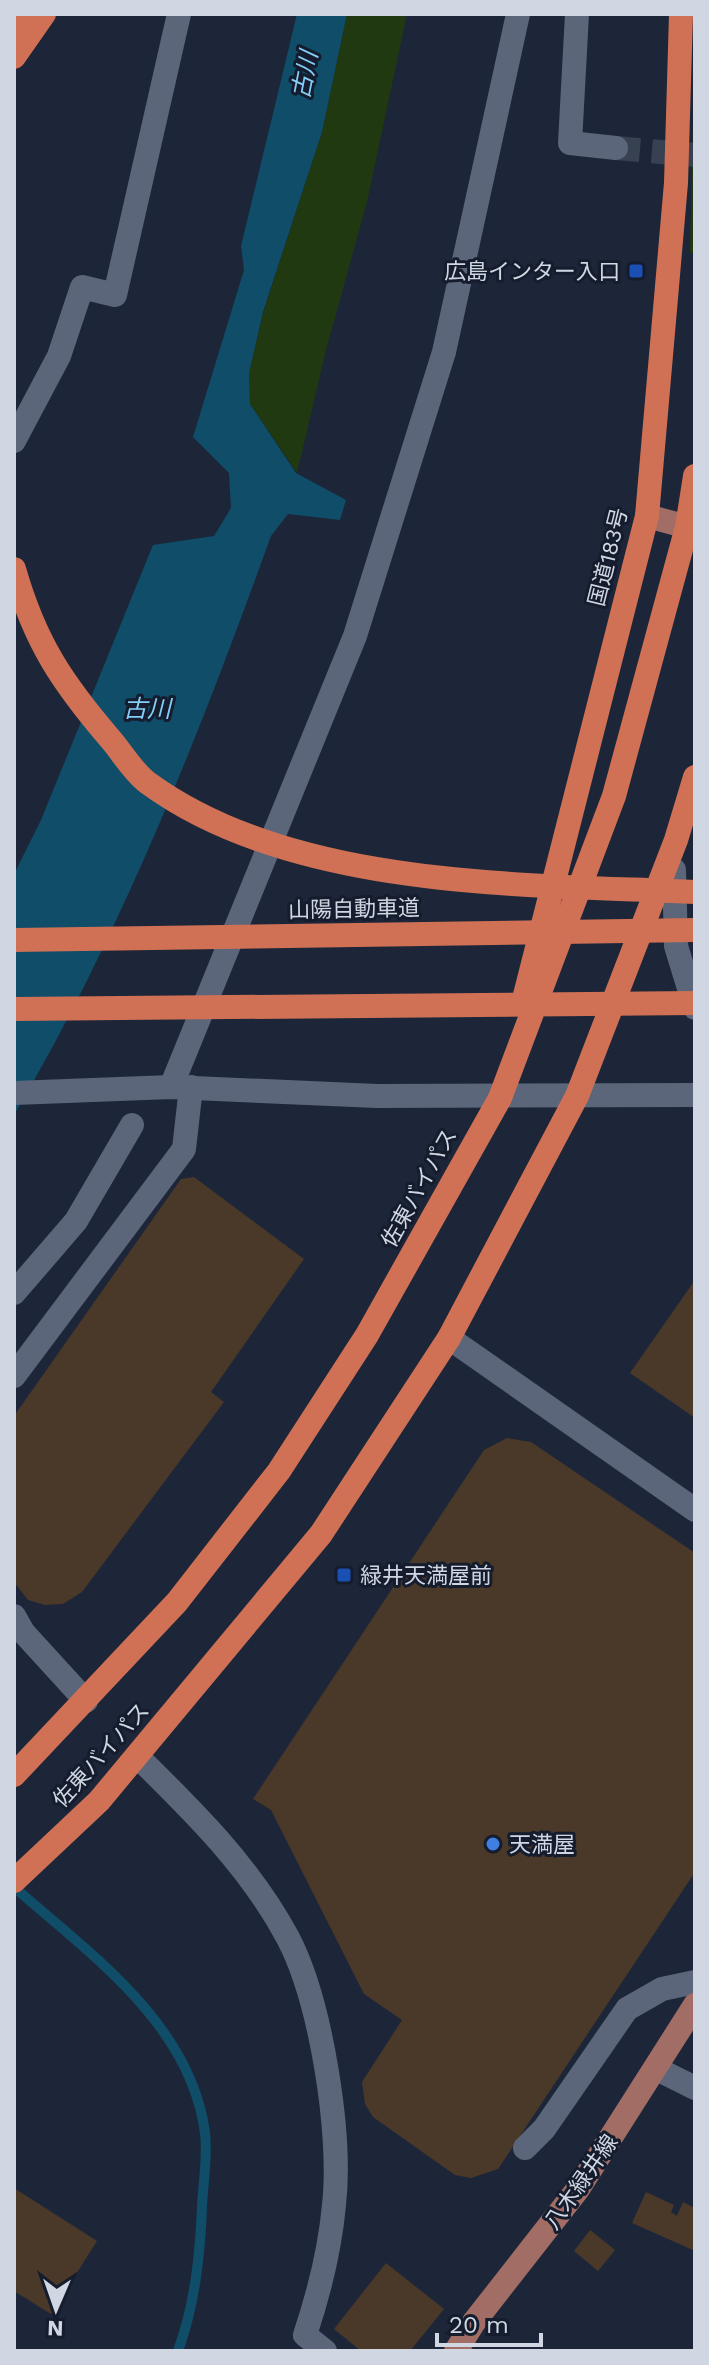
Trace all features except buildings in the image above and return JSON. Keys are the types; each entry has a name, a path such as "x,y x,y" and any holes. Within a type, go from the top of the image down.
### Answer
{"highway":[{"path":"14,37 19,14"},
{"path":"14,53 26,14"},
{"path":"14,53 35,14"},
{"path":"14,53 44,14"},
{"name":"国道183号","path":"500,1098 577,781 647,516 676,183 681,14"},
{"name":"佐東バイパス","path":"14,1775 177,1602 279,1471 367,1335 500,1098 614,796 691,528 695,476"},
{"path":"14,569 44,653 83,707 146,782 219,823 314,859 496,883 695,892"},
{"name":"佐東バイパス","path":"14,1881 99,1801 321,1534 449,1338 577,1096 676,840 695,777"},
{"name":"山陽自動車道","path":"14,940 695,930"},
{"path":"14,1009 695,1005"},
{"path":"14,1022 278,1008"}],"main road":[{"path":"647,516 691,528"},
{"name":"八木緑井線","path":"456,2351 474,2322 578,2189 695,2005"}],"street":[{"path":"14,441 59,356 82,287 115,295 179,14"},
{"path":"14,1376 184,1149 181,1087 355,636 444,352 518,14"},
{"path":"577,14 570,143 616,148"},
{"path":"676,840 673,902 676,946 695,1005"},
{"path":"14,1093 181,1087 500,1098 695,1095"},
{"path":"14,1293 76,1221 132,1125"},
{"path":"449,1338 695,1510"},
{"path":"14,1616 23,1632 86,1701"},
{"path":"137,1756 223,1841 288,1939 316,2016 332,2108 335,2204 321,2289 305,2335 325,2351"},
{"path":"525,2148 544,2129 627,2009 662,1989 695,1982"},
{"path":"657,2069 695,2088"}],"green space":[{"path":"347,14 407,14 367,202 326,350 297,473 250,404 249,373 263,313 322,132"},
{"path":"695,36 695,252 690,253"}],"water":[{"name":"古川","path":"297,14 347,14 322,132 263,312 249,373 250,404 296,473 346,500 340,520 288,514 271,536 216,685 156,832 90,975 14,1115 14,874 41,820 153,545 214,536 231,508 229,473 193,437 244,270 241,246"}],"waterway":[{"path":"14,1887 133,1994 180,2058 196,2094 206,2151 200,2244 189,2316 178,2351"}],"tunnel":[{"path":"616,148 695,155"}],"place":[{"name":"広島インター入口","path":"636,271"},
{"name":"緑井天満屋前","path":"344,1575"},
{"name":"天満屋","path":"493,1844"}]}
